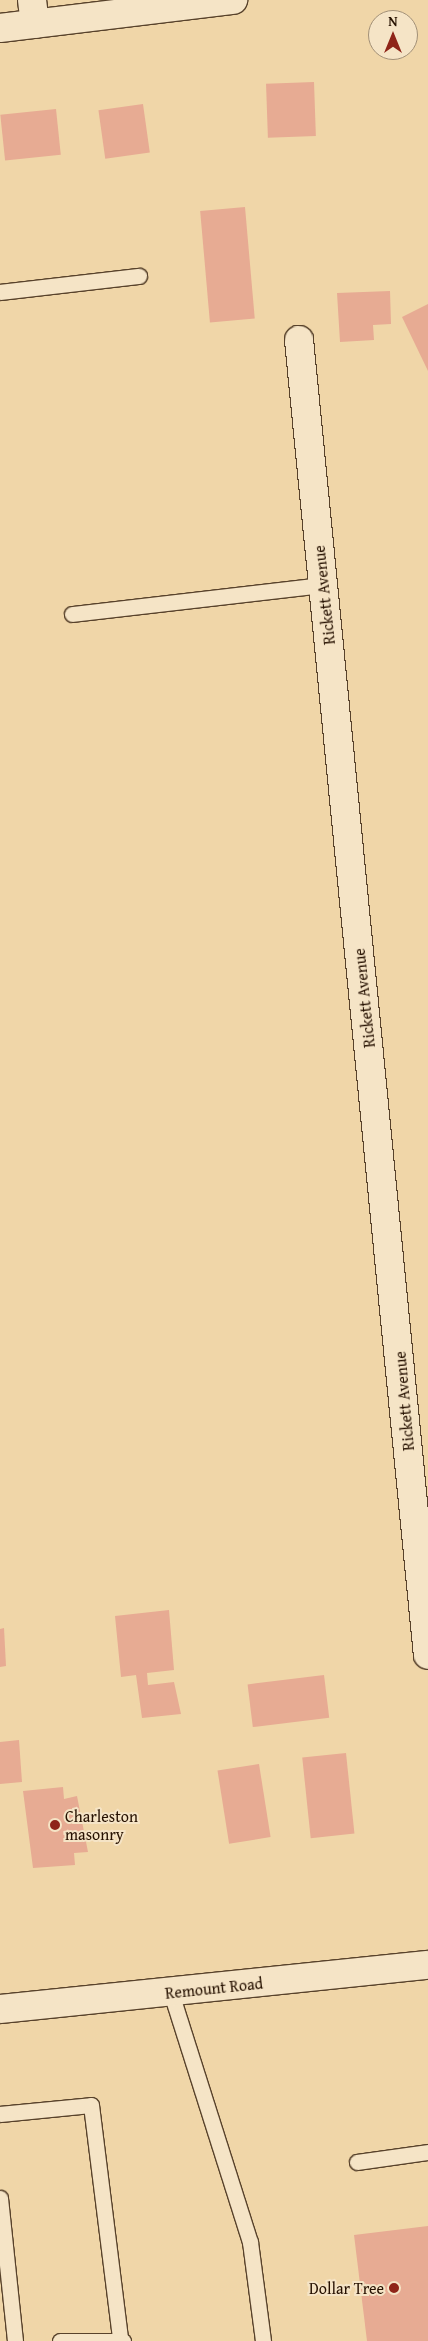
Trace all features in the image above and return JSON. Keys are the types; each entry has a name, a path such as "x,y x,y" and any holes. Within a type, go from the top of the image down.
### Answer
{"street":[{"path":"0,28 34,12 233,0"},
{"name":"Rickett Avenue","path":"299,340 428,1656"},
{"name":"Remount Road","path":"0,2009 171,1993 428,1965"}],"lane":[{"path":"0,292 139,276"},
{"path":"72,614 323,585"},
{"path":"171,1993 250,2242 263,2341"},
{"path":"0,2114 90,2105 121,2340 60,2341"},
{"path":"357,2162 428,2152"},
{"path":"0,2198 15,2341"}],"building":[{"path":"314,82 316,136 268,138 266,84"},
{"path":"143,104 150,153 105,159 98,110"},
{"path":"56,109 61,155 5,161 0,115"},
{"path":"245,207 255,319 210,322 200,211"},
{"path":"390,291 391,324 373,325 374,340 340,342 337,293"},
{"path":"428,304 428,371 402,317"},
{"path":"169,1610 174,1670 147,1673 148,1685 174,1682 181,1714 142,1718 136,1675 121,1677 115,1616"},
{"path":"4,1628 6,1666 0,1667 0,1629"},
{"path":"324,1675 329,1718 253,1727 248,1684"},
{"path":"19,1740 22,1782 0,1784 0,1742"},
{"path":"346,1753 354,1834 311,1838 302,1758"},
{"path":"259,1764 271,1837 229,1844 218,1771"},
{"name":"Charleston masonry","path":"63,1787 64,1799 77,1796 88,1852 74,1853 75,1865 33,1868 23,1791"},
{"name":"Dollar Tree","path":"428,2226 428,2341 367,2341 354,2235"}],"place":[{"name":"Charleston masonry","path":"55,1825"},
{"name":"Dollar Tree","path":"394,2288"}]}
